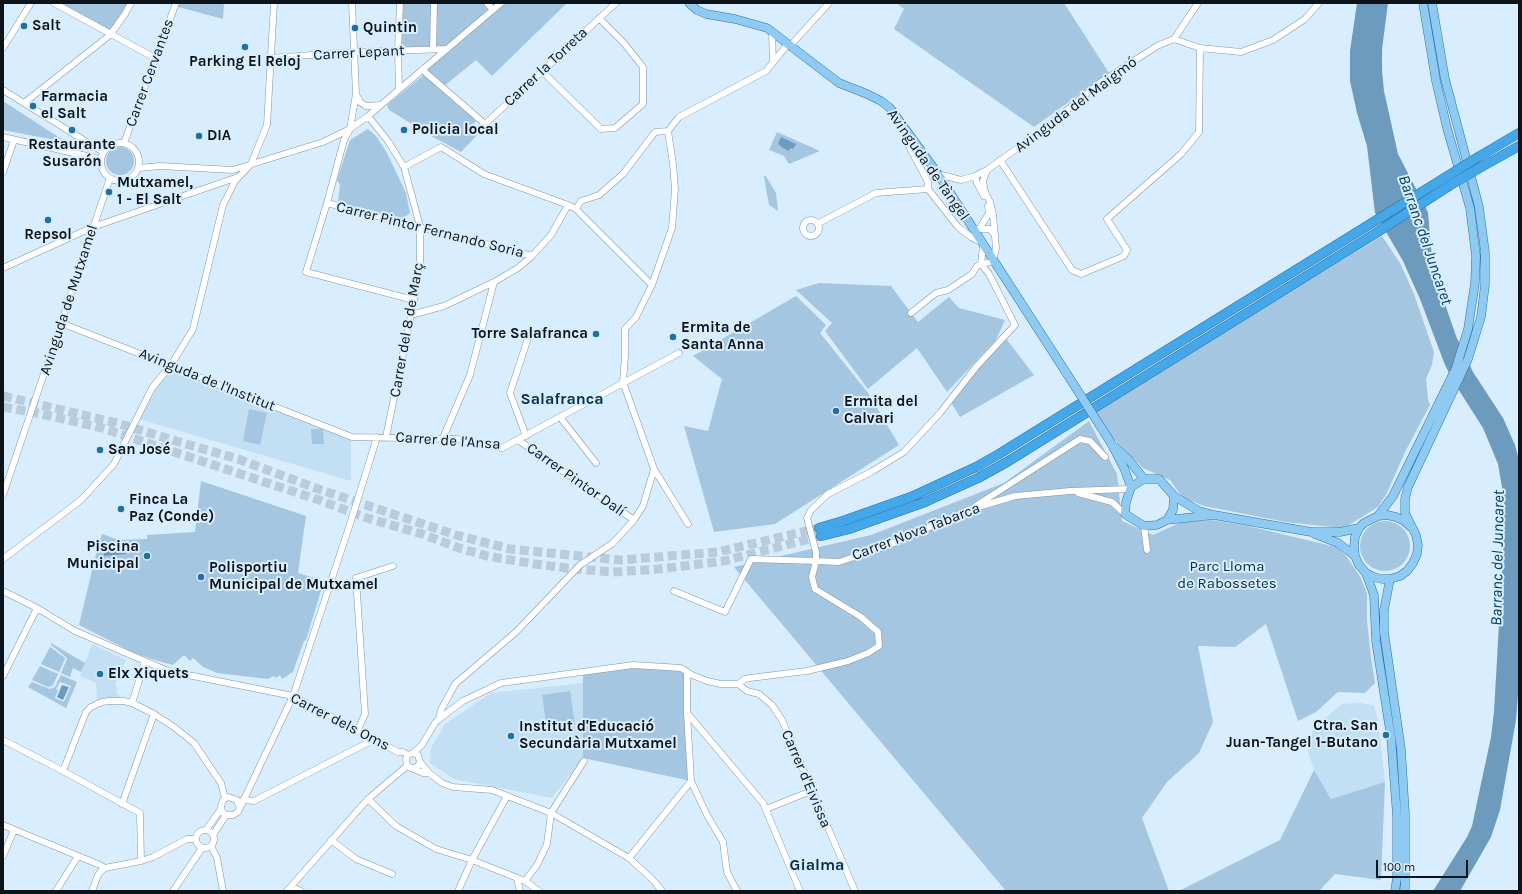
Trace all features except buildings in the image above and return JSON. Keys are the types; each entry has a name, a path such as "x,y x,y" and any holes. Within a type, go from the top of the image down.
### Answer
{"highway":[{"path":"1519,133 1480,156 1449,181 1425,202 1084,415 984,475 925,502 887,517 849,529 820,532 911,497 982,464 1110,387 1422,191 1449,181 1483,166 1519,146"}],"main road":[{"name":"Avinguda de Tàngel","path":"689,3 697,10 706,14 760,25 772,32 839,83 882,101 890,108 977,229 982,244 1111,443"},
{"path":"1378,516 1393,496 1456,368 1468,329 1474,295 1476,256 1470,208 1447,128 1436,81 1423,3"},
{"path":"1411,527 1396,516 1387,515 1371,518 1359,528 1355,537 1355,556 1359,565 1374,577 1390,579 1400,576 1408,571 1415,559 1418,545 1416,536 1405,513 1405,499 1408,487 1420,459 1452,396 1468,359 1481,317 1485,285 1485,252 1479,207 1445,79 1432,3"},
{"path":"1111,443 1128,459 1144,479"},
{"path":"1111,443 1124,468 1130,488 1126,502 1126,514 1144,526 1157,525 1167,520 1214,515"},
{"path":"1130,488 1144,479 1159,479 1174,496 1198,511 1214,515 1311,532 1340,532 1359,528"},
{"path":"1167,520 1173,510 1174,496"},
{"path":"1311,532 1338,543 1355,556"},
{"path":"1366,572 1374,594 1376,641 1391,737 1397,816 1397,870 1395,891"},
{"path":"1390,579 1384,610 1384,632 1401,748 1406,821 1405,891"}],"street":[{"path":"3,48 31,3"},
{"path":"54,3 110,35 155,58"},
{"path":"24,103 110,35 131,3"},
{"name":"Carrer Cervantes","path":"124,143 176,3"},
{"path":"3,559 81,500 114,464 152,388 171,365 193,329 220,215 234,181 251,164 267,125 270,101 270,58 274,3"},
{"path":"352,3 356,94 350,129 344,140 306,272 414,300"},
{"path":"399,89 398,51 400,3"},
{"path":"433,49 434,3"},
{"path":"487,3 493,10"},
{"path":"139,168 160,166 233,170 323,142 350,129 368,116 501,3"},
{"name":"Carrer la Torreta","path":"424,69 426,73 485,124 616,3"},
{"path":"688,524 654,468 623,382 625,329 636,317 652,285 672,228 675,189 668,131 679,116 766,71 829,3"},
{"path":"1198,3 1174,39 1200,48 1241,52 1274,40 1305,19 1319,3"},
{"path":"542,71 601,129 615,128 643,104 643,66 624,42 599,18"},
{"path":"772,32 773,62"},
{"name":"Avinguda del Maigmó","path":"938,174 961,180 976,176 987,170 1044,129 1101,82 1157,46 1174,39"},
{"path":"1000,160 1072,270 1081,274 1124,256 1127,250 1107,219 1181,154 1200,132 1200,48"},
{"name":"Carrer Lepant","path":"270,58 354,52 447,49"},
{"path":"3,90 103,152"},
{"path":"356,94 360,102 366,106 381,105"},
{"name":"Carrer del 8 de Març","path":"368,116 388,141 404,167 420,226 420,263 414,300 386,437"},
{"path":"576,209 581,201 599,195 623,174 655,132 668,131"},
{"path":"3,137 100,159"},
{"path":"911,313 936,293 948,290 972,274 979,265 982,244 971,238 958,227 928,189 928,182 910,148 913,139"},
{"path":"3,172 14,140"},
{"path":"114,143 124,143 133,147 138,155 139,168 128,180 118,181 110,178 101,167 100,159 108,146 114,143"},
{"path":"404,167 441,147 484,174 568,205 576,209 652,285"},
{"path":"979,265 993,260 996,248 990,202 985,192 983,181 987,170"},
{"path":"3,268 93,227 239,176"},
{"path":"976,176 977,183 986,200 989,213 977,229"},
{"name":"Avinguda de Mutxamel","path":"3,495 110,178"},
{"path":"817,224 876,193 928,189"},
{"name":"Carrer Pintor Fernando Soria","path":"327,203 532,256"},
{"path":"411,314 444,306 494,282 518,268 532,256 551,235 568,205"},
{"path":"977,229 990,229 995,235"},
{"path":"289,889 368,799 406,763 411,754 422,745 435,723 463,702 501,683 633,665 682,668 687,672 714,683 738,684 745,679 807,671 848,661 868,653 878,646 878,632 862,617 815,589 812,577 816,561 816,552 807,518 811,510 828,494 871,472 904,452 940,413 976,367 1015,324 989,274 979,265"},
{"path":"443,438 470,375 494,282"},
{"name":"Avinguda de l'Institut","path":"61,323 352,437"},
{"path":"526,436 510,393 530,332"},
{"name":"Carrer de l'Ansa","path":"352,437 443,438 502,448 623,382 654,368 679,353"},
{"path":"560,417 596,463"},
{"path":"221,809 226,815 230,816 235,814 293,696 377,437"},
{"path":"971,509 1080,439 1090,441 1105,457"},
{"name":"Carrer Pintor Dalí","path":"518,440 634,520"},
{"path":"439,720 441,710 456,684 516,632 580,565 613,543 634,520 643,506 654,468"},
{"name":"Carrer Nova Tabarca","path":"674,591 725,612 751,559 839,562 887,546 971,509 1015,496 1130,488"},
{"path":"1070,491 1112,502 1126,514"},
{"path":"1144,526 1147,550"},
{"path":"358,730 364,714 356,578 393,566"},
{"name":"Carrer dels Oms","path":"3,591 37,608 75,631 168,671 293,696 398,752 406,763"},
{"path":"3,676 37,608"},
{"path":"132,703 146,661"},
{"path":"687,672 687,713 691,781 707,815 723,842 727,872 737,891"},
{"name":"Carrer d'Eivissa","path":"738,684 747,691 759,694 772,705 782,720 811,791 855,891"},
{"path":"63,771 86,712 96,704 109,701 132,703 154,714 174,727 194,743 221,783 225,798"},
{"path":"687,713 763,803 800,891"},
{"path":"122,804 154,714"},
{"path":"242,800 254,802 375,739"},
{"path":"3,740 140,813 141,861"},
{"path":"414,768 418,766 422,745"},
{"name":"Carrer dels Oms","path":"398,752 411,754 420,759"},
{"path":"420,759 428,773 442,783 453,787 492,790 551,813 629,858 652,879 662,891"},
{"path":"525,881 537,865 547,844 551,813 584,761"},
{"path":"406,763 423,773 428,773"},
{"path":"629,858 691,781"},
{"path":"766,810 811,791"},
{"path":"458,891 472,860 507,796"},
{"path":"196,839 200,832 206,830 221,809 221,803 225,798 235,798 240,806"},
{"path":"368,799 396,826 436,849 472,860 525,881 539,891"},
{"path":"173,891 202,848 211,846 214,841 213,835 226,815"},
{"path":"3,825 105,868"},
{"path":"3,856 14,830"},
{"path":"206,830 213,835"},
{"path":"92,891 98,875 105,868 141,861 153,857 187,839 196,839"},
{"path":"196,839 202,848"},
{"path":"331,840 356,859 392,874"},
{"path":"211,846 217,858 223,891"},
{"path":"56,891 78,856"},
{"path":"517,878 520,891"},
{"path":"289,889 301,891"}],"shaded area":[{"path":"174,367 351,439 351,481 139,419 158,386"},
{"name":"Elx Xiquets","path":"92,644 126,660 115,684 118,689 116,691 120,698 97,701 96,683 80,676"},
{"name":"Institut d'Educació Secundària Mutxamel","path":"583,683 583,758 552,798 454,779 430,763 431,748 445,724 491,693"},
{"path":"1360,703 1374,705 1378,720 1385,782 1331,799 1314,770 1305,742 1318,724 1342,704"}],"green space":[{"path":"54,3 131,3 110,35"},
{"path":"176,3 224,3 223,19 175,6"},
{"path":"400,3 567,3 492,76 476,60 443,87 478,119 472,125 480,132 461,152 389,110 387,105 426,73 423,69 446,50 398,51"},
{"path":"896,3 1064,3 1109,73 1034,127 894,29 904,9"},
{"path":"3,101 66,142 3,130"},
{"path":"368,129 376,136 387,153 406,193 410,213 403,218 338,202 340,184 337,180 350,140"},
{"path":"777,132 820,151 789,164 784,156 769,150"},
{"path":"120,147 130,151 134,161 130,171 120,175 110,171 106,161 110,151"},
{"path":"765,175 776,193 778,211 769,205 764,177"},
{"path":"1382,236 1400,263 1414,294 1434,352 1432,365 1426,379 1430,405 1405,452 1387,493 1378,507 1349,525 1340,528 1286,522 1204,506 1187,499 1180,494 1170,480 1143,468 1115,440 1110,438 1095,412"},
{"path":"819,283 891,286 918,322 949,297 959,308 1005,320 996,340 947,392 917,348 868,389 825,331 832,323 796,290"},
{"path":"796,296 826,325 820,333 868,393 899,445 775,524 714,532 684,426 708,431 722,379 693,356"},
{"path":"1004,336 1034,375 960,417 950,401"},
{"path":"249,409 267,413 260,445 243,441"},
{"name":"Parc Lloma de Rabossetes","path":"1089,421 1117,474 1122,521 1153,535 1179,523 1212,520 1248,526 1336,547 1347,557 1361,578 1367,594 1367,620 1375,683 1365,693 1338,692 1316,712 1298,721 1266,624 1235,647 1198,646 1213,722 1199,753 1167,782 1142,818 1169,891 1006,891 734,567 871,535 1004,483"},
{"path":"311,429 323,429 324,444 312,444"},
{"name":"Polisportiu Municipal de Mutxamel","path":"201,481 306,516 298,573 324,581 306,640 304,641 293,672 282,679 280,675 276,678 274,676 268,679 217,673 203,667 193,658 190,661 184,655 173,665 134,653 79,625 102,534 119,540 147,539 147,535 195,532"},
{"path":"1380,521 1390,521 1403,528 1410,541 1410,551 1403,564 1390,571 1380,571 1371,567 1364,560 1360,551 1360,541 1364,532 1371,525"},
{"path":"51,643 85,663 81,672 73,668 70,677 61,673 67,659 51,645"},
{"path":"50,647 65,659 59,672 41,664"},
{"path":"633,665 681,668 687,672 691,781 583,758 583,672"},
{"path":"40,666 58,674 53,685 48,687 32,680"},
{"path":"61,675 77,682 66,708 28,687 32,682 50,689 55,687","holes":["60,682 71,686 64,702 55,698 58,690 56,689"]},
{"path":"570,691 575,725 547,729 542,695"},
{"path":"1314,770 1331,799 1385,782 1381,880 1335,874 1319,891 1179,891 1280,840"}],"water":[{"name":"Barranc del Juncaret","path":"1357,3 1388,3 1382,49 1382,71 1384,91 1398,154 1428,212 1435,275 1456,336 1473,372 1503,418 1515,445 1519,460 1519,682 1516,720 1500,810 1491,837 1460,891 1433,891 1467,837 1472,826 1491,737 1494,712 1504,536 1504,498 1498,464 1483,428 1453,381 1445,365 1420,299 1403,261 1375,213 1367,146 1357,113 1350,81 1350,51"},
{"path":"781,137 796,144 793,149 790,148 789,151 778,144"},
{"path":"125,543 126,554 104,556 103,545"},
{"path":"62,685 69,687 63,700 57,697"}],"tunnel":[{"path":"3,396 117,423 238,459 321,490 456,535 510,549 620,560 718,552 819,528"},
{"path":"3,407 102,428 319,500 367,518 422,534 459,548 487,556 535,564 613,572 659,569 724,561 821,536"}],"place":[{"name":"Salt","path":"24,26"},
{"name":"Quintin","path":"355,28"},
{"name":"Parking El Reloj","path":"245,47"},
{"name":"Farmacia el Salt","path":"33,106"},
{"name":"Restaurante Susarón","path":"72,130"},
{"name":"Policia local","path":"404,130"},
{"name":"DIA","path":"199,136"},
{"name":"Mutxamel, 1 - El Salt","path":"109,192"},
{"name":"Repsol","path":"48,220"},
{"name":"Torre Salafranca","path":"596,334"},
{"name":"Ermita de Santa Anna","path":"673,337"},
{"name":"Ermita del Calvari","path":"836,411"},
{"name":"San José","path":"100,450"},
{"name":"Finca La Paz (Conde)","path":"121,509"},
{"name":"Piscina Municipal","path":"147,556"},
{"name":"Polisportiu Municipal de Mutxamel","path":"201,577"},
{"name":"Elx Xiquets","path":"100,674"},
{"name":"Ctra. San Juan-Tangel 1-Butano","path":"1386,735"},
{"name":"Institut d'Educació Secundària Mutxamel","path":"511,736"}],"district":[{"name":"Salafranca","path":"562,399"},
{"name":"Gialma","path":"817,865"}]}
